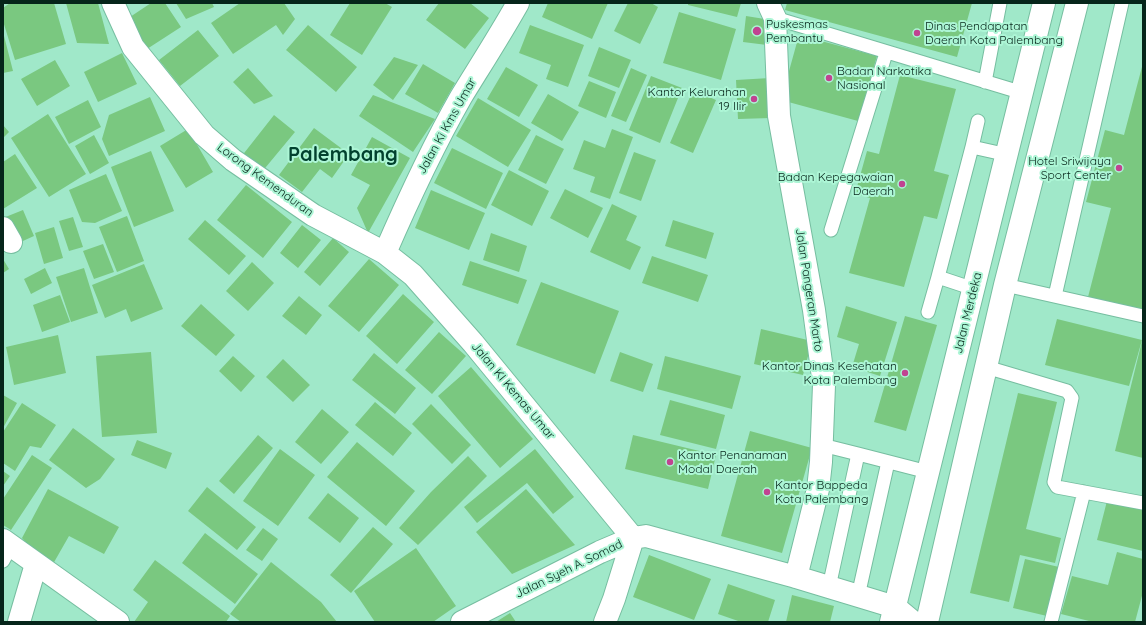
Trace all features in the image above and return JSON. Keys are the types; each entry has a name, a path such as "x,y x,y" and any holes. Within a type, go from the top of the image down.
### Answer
{"street":[{"name":"Lorong Kemenduran","path":"113,3 133,47 204,135 233,160 307,211 385,254"},
{"name":"Jalan Ki Kms Umar","path":"385,254 415,185 461,97 518,3"},
{"name":"Jalan Merdeka","path":"893,615 1008,155 1044,3"},
{"path":"927,622 1005,285 1076,3"},
{"name":"Jalan Pangeran Marto","path":"771,11 779,116 814,310 824,385 822,445 818,489 796,577"},
{"name":"Jalan KI Kemas Umar","path":"385,254 414,275 473,343 633,538"},
{"name":"Jalan Syeh A. Somad","path":"462,622 600,552 633,538 646,536 796,577 858,596 893,615"},
{"path":"605,622 614,599 633,538"},
{"path":"6,549 36,564 118,622"},
{"path":"19,622 36,564"},
{"path":"893,615 913,622"}],"lane":[{"path":"985,82 1000,3"},
{"path":"1055,296 1122,3"},
{"path":"771,11 886,53 1023,93"},
{"path":"831,230 886,53"},
{"path":"928,312 978,121"},
{"path":"972,148 1008,155"},
{"path":"938,277 974,289"},
{"path":"1005,285 1143,316"},
{"path":"986,367 1067,391 1071,394 1072,398 1054,482 1057,487 1143,503"},
{"path":"822,445 928,472"},
{"path":"829,587 858,454"},
{"path":"858,596 888,462"},
{"path":"1051,622 1084,492"}],"building":[{"path":"10,3 54,3 66,44 15,60 3,21 3,8"},
{"path":"66,3 98,3 109,44 77,43"},
{"path":"151,3 165,3 181,27 147,49 127,19"},
{"path":"176,3 212,3 214,7 186,19"},
{"path":"240,3 284,3 295,19 283,35 276,25 233,54 211,23"},
{"path":"350,3 385,3 392,7 362,55 330,35"},
{"path":"439,3 470,3 489,18 465,49 426,20"},
{"path":"548,3 608,3 592,39 542,17"},
{"path":"628,3 651,3 658,7 640,44 614,31"},
{"path":"688,3 741,3 737,17 688,5"},
{"name":"Dinas Pendapatan Daerah Kota Palembang","path":"787,3 972,3 957,57 785,10"},
{"path":"679,12 736,29 721,80 663,63"},
{"name":"Puskesmas Pembantu","path":"746,16 771,20 767,45 743,42"},
{"path":"308,25 357,67 336,92 286,50"},
{"path":"530,25 584,45 568,87 546,79 551,65 519,53"},
{"path":"198,30 219,56 180,86 159,60"},
{"path":"3,32 13,71 3,73"},
{"name":"Badan Narkotika Nasional","path":"799,35 877,56 858,121 781,100"},
{"path":"599,47 631,60 619,88 588,76"},
{"path":"122,53 137,84 98,102 84,72"},
{"path":"394,57 418,65 393,100 373,85"},
{"path":"55,60 70,86 37,106 21,79"},
{"name":"Hotel Sriwijaya Sport Center","path":"1143,63 1143,311 1088,297 1111,208 1086,202 1105,130 1124,135"},
{"path":"423,64 455,83 438,113 405,94"},
{"path":"506,67 538,85 519,117 487,99"},
{"path":"248,68 273,96 254,104 233,82"},
{"path":"631,68 647,75 626,122 611,116"},
{"name":"Badan Kepegawaian Daerah","path":"900,75 956,89 934,171 949,175 937,219 924,216 904,287 849,273 870,198 855,194 867,151 879,154"},
{"path":"651,76 682,88 660,143 629,130"},
{"name":"Kantor Kelurahan 19 Ilir","path":"770,78 771,118 738,119 736,80"},
{"path":"589,81 616,92 606,118 578,106"},
{"path":"693,90 716,100 693,153 670,143"},
{"path":"548,94 579,112 562,141 531,123"},
{"path":"373,95 435,119 413,152 359,116"},
{"path":"150,97 165,131 109,156 102,139 109,115"},
{"path":"478,98 531,130 508,167 456,136"},
{"path":"88,100 101,127 69,144 55,117"},
{"path":"48,114 86,174 49,197 11,138"},
{"path":"274,115 295,132 261,173 241,157"},
{"path":"3,125 9,132 3,138"},
{"path":"314,128 349,154 332,178 320,169 302,192 279,175"},
{"path":"188,129 213,172 186,188 160,146"},
{"path":"612,129 633,137 610,199 590,192 595,177 573,169 584,140 605,148"},
{"path":"94,135 109,163 90,174 75,146"},
{"path":"536,135 564,149 546,184 518,170"},
{"path":"372,137 410,158 368,233 357,208 370,185 351,175"},
{"path":"452,148 503,173 486,209 434,183"},
{"path":"151,151 174,211 134,227 111,167"},
{"path":"634,152 656,160 641,201 619,193"},
{"path":"15,154 37,188 3,209 3,162"},
{"path":"509,170 549,191 532,226 491,205"},
{"path":"106,174 122,211 95,223 82,222 69,190"},
{"path":"246,185 292,222 263,258 217,220"},
{"path":"565,189 603,208 588,238 550,218"},
{"path":"431,190 485,213 469,250 415,228"},
{"path":"612,204 637,216 626,240 641,247 630,270 590,252"},
{"path":"23,210 34,236 14,245 3,218"},
{"path":"127,216 144,261 117,272 99,227"},
{"path":"73,217 83,247 69,251 59,221"},
{"path":"205,220 246,256 229,275 188,239"},
{"path":"673,220 714,233 706,259 665,246"},
{"path":"302,225 321,240 298,268 280,253"},
{"path":"54,227 63,258 44,264 35,233"},
{"path":"491,233 527,246 519,272 483,260"},
{"path":"333,238 349,252 320,286 304,272"},
{"path":"103,244 114,272 94,279 83,251"},
{"path":"652,256 708,275 698,302 642,283"},
{"path":"3,259 9,269 3,273"},
{"path":"369,259 399,285 359,332 328,306"},
{"path":"470,261 527,280 518,304 462,285"},
{"path":"252,262 274,283 248,311 226,291"},
{"path":"144,264 163,309 131,322 126,309 105,318 92,285"},
{"path":"45,268 52,283 31,294 24,279"},
{"path":"84,268 98,313 71,322 56,277"},
{"path":"541,282 619,311 595,374 516,345"},
{"path":"403,294 434,322 397,364 366,336"},
{"path":"60,295 70,322 42,332 33,305"},
{"path":"299,296 322,315 306,335 282,316"},
{"path":"201,304 235,335 216,356 181,326"},
{"path":"846,306 897,322 880,376 852,367 859,344 837,337"},
{"name":"Kantor Dinas Kesehatan Kota Palembang","path":"905,316 937,325 906,431 874,422"},
{"path":"1057,319 1142,340 1129,386 1045,365"},
{"path":"761,329 812,341 803,375 754,364"},
{"path":"439,332 466,356 432,394 405,370"},
{"path":"58,335 66,373 14,385 6,347"},
{"path":"1143,341 1143,458 1115,451"},
{"path":"151,352 157,433 102,437 96,356"},
{"path":"620,352 653,364 643,392 610,381"},
{"path":"374,353 416,388 395,414 352,380"},
{"path":"233,356 255,376 241,392 219,371"},
{"path":"665,356 741,376 732,409 657,389"},
{"path":"283,359 310,385 293,402 266,377"},
{"path":"471,367 533,439 500,468 438,396"},
{"path":"1018,393 1057,402 1026,529 1061,538 1055,563 1020,555 1009,602 970,593"},
{"path":"3,395 17,403 3,428"},
{"path":"670,400 725,415 716,449 660,435"},
{"path":"375,402 412,433 393,456 355,425"},
{"path":"22,403 56,425 41,448 30,446 15,471 3,463 3,432"},
{"path":"431,404 471,445 452,464 412,424"},
{"path":"322,409 349,432 321,464 295,442"},
{"path":"73,428 115,459 100,479 86,488 49,460"},
{"name":"Kantor Bappeda Kota Palembang","path":"750,431 812,448 782,553 721,536"},
{"path":"258,435 273,448 234,494 219,481"},
{"name":"Kantor Penanaman Modal Daerah","path":"633,435 716,455 708,489 625,469"},
{"path":"137,440 172,453 166,469 131,455"},
{"path":"357,442 415,491 386,526 327,477"},
{"path":"280,449 315,475 278,526 243,501"},
{"path":"535,449 574,497 553,514 527,483 477,523 464,507"},
{"path":"32,455 52,468 11,530 3,525 3,499"},
{"path":"468,456 487,476 418,545 399,528 431,492"},
{"path":"3,471 10,476 3,486"},
{"path":"207,487 256,527 237,550 188,511"},
{"path":"48,489 119,527 104,554 69,536 53,564 35,554 22,538"},
{"path":"526,489 575,545 512,574 476,532"},
{"path":"328,493 359,518 340,543 308,518"},
{"path":"1107,501 1143,510 1143,551 1097,540"},
{"path":"373,527 393,544 351,593 330,575"},
{"path":"263,528 278,539 262,561 246,550"},
{"path":"205,533 258,574 235,604 182,563"},
{"path":"416,548 456,606 433,622 375,622 354,591"},
{"path":"1117,552 1143,559 1143,592 1135,622 1093,622 1061,614 1072,576 1108,585"},
{"path":"649,555 711,579 694,620 633,597"},
{"path":"1025,559 1059,567 1047,616 1013,608"},
{"path":"155,560 230,616 226,622 134,622 148,602 133,590"},
{"path":"271,562 321,602 337,622 241,622 230,614"},
{"path":"728,584 775,600 768,622 741,622 718,614"},
{"path":"792,595 834,606 830,622 786,622"},
{"path":"510,613 516,622 496,622"}],"place":[{"name":"Puskesmas Pembantu","path":"757,31"},
{"name":"Dinas Pendapatan Daerah Kota Palembang","path":"917,33"},
{"name":"Badan Narkotika Nasional","path":"829,78"},
{"name":"Kantor Kelurahan 19 Ilir","path":"754,99"},
{"name":"Hotel Sriwijaya Sport Center","path":"1119,168"},
{"name":"Badan Kepegawaian Daerah","path":"902,184"},
{"name":"Kantor Dinas Kesehatan Kota Palembang","path":"905,373"},
{"name":"Kantor Penanaman Modal Daerah","path":"670,462"},
{"name":"Kantor Bappeda Kota Palembang","path":"767,492"}],"district":[{"name":"Palembang","path":"343,155"}]}
